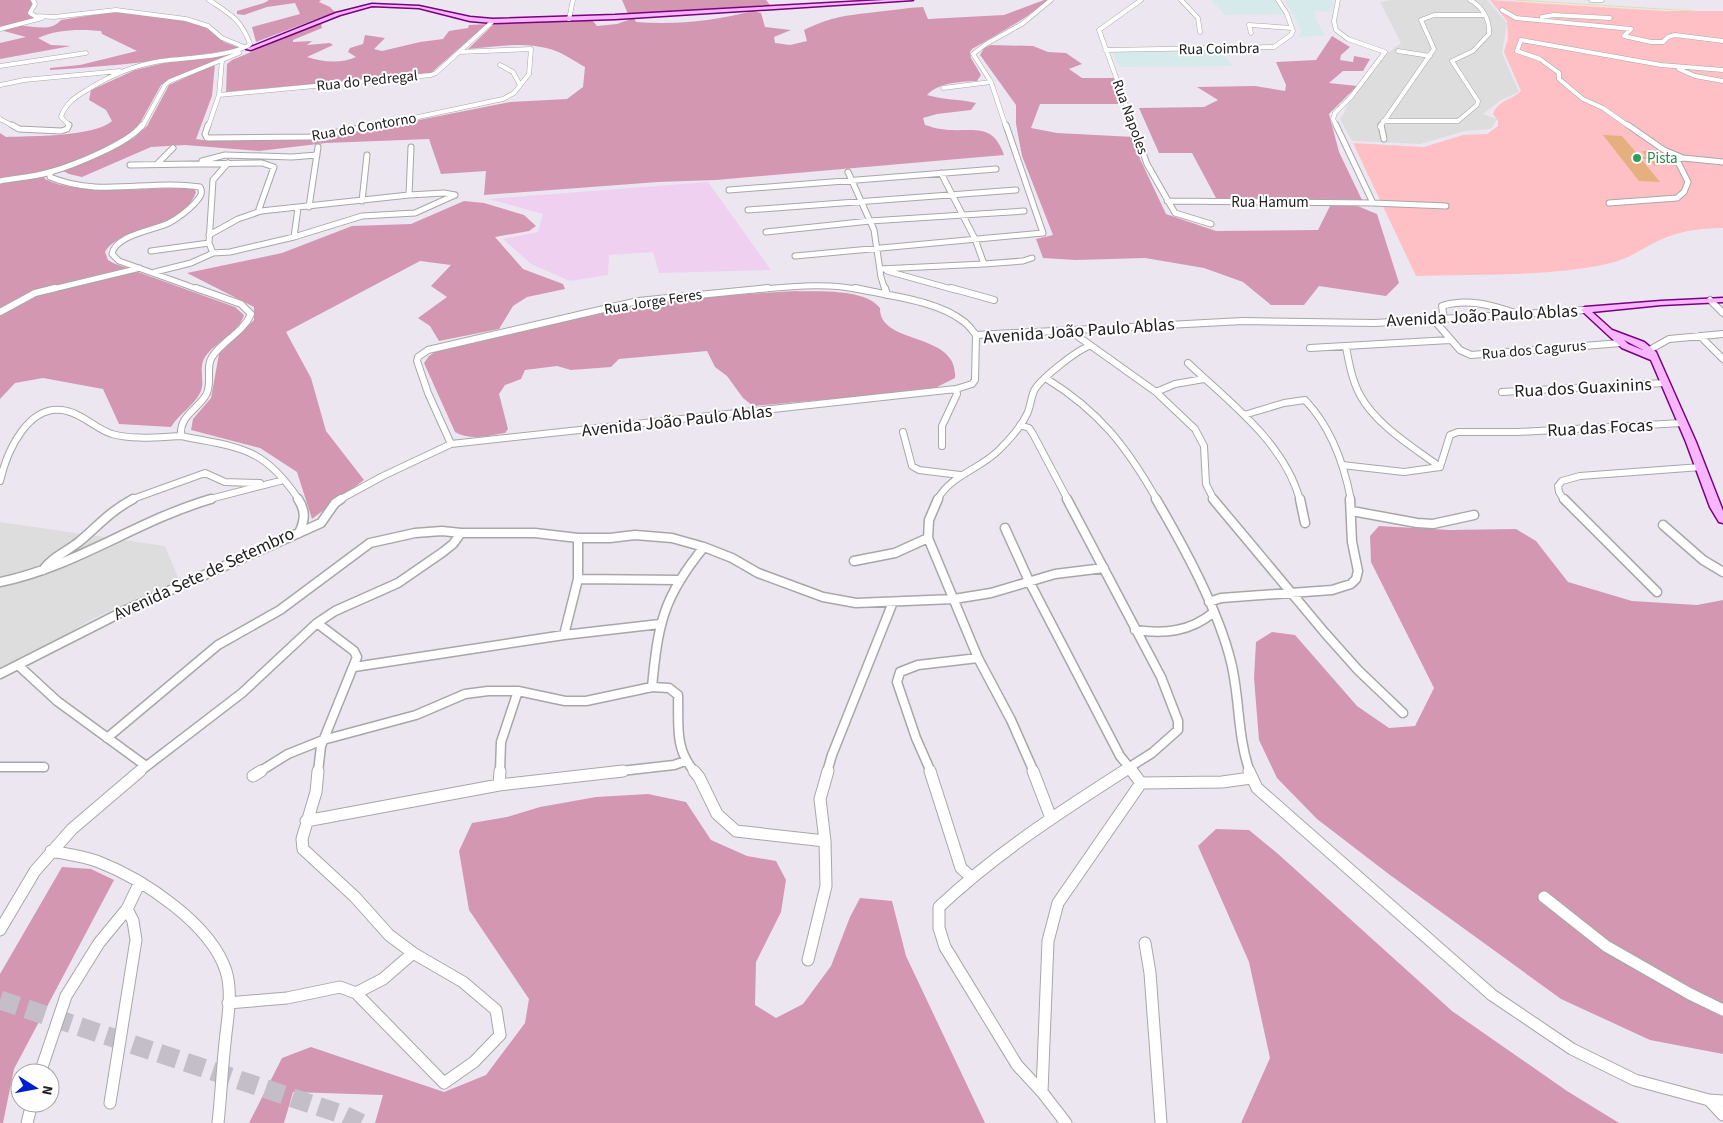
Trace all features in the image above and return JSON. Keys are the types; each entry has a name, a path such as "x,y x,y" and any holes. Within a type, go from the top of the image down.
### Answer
{"street":[{"path":"33,0 35,4 30,13 35,16 47,17"},
{"path":"209,0 242,24 250,44 247,48"},
{"path":"569,19 573,0"},
{"path":"0,181 50,172 105,151 129,138 142,126 165,85 177,77 222,60 247,48 338,14 365,6 419,8 470,19 493,21 569,19 911,0"},
{"path":"795,256 1043,233 992,82 974,57 974,51 1019,26 1051,0"},
{"name":"Rua Napoles","path":"1141,0 1120,13 1100,30 1105,50 1126,101 1147,164 1167,201 1175,213 1210,224"},
{"path":"1182,0 1198,18 1200,32"},
{"path":"1278,0 1292,28"},
{"path":"1338,0 1334,25 1337,32 1346,38 1380,48 1385,52 1351,97 1335,114 1333,120 1373,203"},
{"path":"1383,121 1458,121 1477,105 1478,101 1452,61 1452,59 1473,51 1488,37 1490,23 1483,15 1478,3 1470,0"},
{"path":"1591,0 1602,0"},
{"path":"0,29 47,17 113,10 179,18 208,26 222,38 247,48"},
{"path":"1502,10 1513,17 1631,30 1624,36 1656,42 1663,42 1668,37 1675,35 1723,41"},
{"path":"1384,138 1380,126 1430,56 1434,47 1421,22 1423,18 1442,15 1483,15"},
{"path":"1533,20 1554,15 1610,18"},
{"name":"Rua do Pedregal","path":"219,96 431,75 436,73 493,21"},
{"path":"1251,34 1249,25 1292,28"},
{"name":"Rua Coimbra","path":"1105,50 1271,48 1291,35 1292,28"},
{"path":"1723,70 1679,66 1530,40 1521,40 1516,51 1540,59 1559,73 1559,79 1583,99 1603,108 1664,150 1683,158 1723,162"},
{"path":"0,119 19,129 57,132 68,128 69,125 61,117 61,114 77,96 99,83 154,62 204,56 247,48"},
{"path":"459,52 531,49 529,74 515,74 500,65"},
{"path":"1398,51 1430,56"},
{"path":"0,66 86,53"},
{"name":"Rua do Contorno","path":"222,60 219,96 204,134 208,138 310,137 336,134 509,97 529,74"},
{"path":"1679,66 1676,68 1695,76 1723,81"},
{"path":"0,84 130,70"},
{"path":"515,74 520,85"},
{"path":"943,88 992,82"},
{"path":"309,207 318,147"},
{"path":"157,164 173,148"},
{"path":"409,195 411,148"},
{"path":"188,164 225,155 292,157 317,155"},
{"path":"362,201 367,155"},
{"path":"1609,203 1677,198 1684,192 1688,182 1678,160 1683,158"},
{"path":"213,254 208,243 213,180 217,173 228,163"},
{"path":"130,165 262,163 274,167 259,209 261,212"},
{"path":"729,190 851,179 996,170"},
{"path":"50,172 50,177 55,180 83,185 128,188 200,187 201,196 178,218 161,227 126,239 114,247 112,251 114,258 241,304 251,314 244,327 219,349 210,360 209,388 206,396 183,421 180,426 181,436"},
{"path":"848,172 870,221 878,247 880,270 887,295"},
{"path":"941,173 974,238 984,264"},
{"path":"748,210 861,200 1016,190"},
{"path":"156,272 191,263 213,254 294,238 362,216 415,214 455,195 444,193 409,195 261,212 238,219 209,235"},
{"name":"Rua Hamum","path":"1167,201 1373,203 1446,206"},
{"path":"294,238 298,208"},
{"path":"766,232 870,221 1024,211"},
{"path":"150,252 208,243"},
{"path":"880,270 984,264 1022,261 1032,258"},
{"path":"0,312 35,293 140,268"},
{"path":"880,270 994,300"},
{"name":"Rua Jorge Feres","path":"451,444 432,404 417,361 418,357 428,350 618,305 684,295 822,285 854,288 926,304 956,316 971,327 976,335"},
{"path":"1710,300 1723,313"},
{"name":"Avenida João Paulo Ablas","path":"298,533 321,523 335,503 343,497 451,444 956,389 972,384 975,380 976,335 1242,321 1305,320 1361,323 1723,300"},
{"path":"1444,319 1442,306 1458,303 1494,306 1519,314"},
{"path":"1585,310 1611,332 1620,343 1648,354"},
{"name":"Rua dos Cagurus","path":"1433,319 1462,352 1474,355 1620,343"},
{"path":"1069,330 1156,392 1195,429 1204,446 1206,484 1214,500 1358,670 1403,713"},
{"path":"1611,332 1642,344 1648,354 1665,384 1715,506 1723,520"},
{"path":"1648,354 1669,339 1723,334"},
{"path":"1700,336 1723,359"},
{"path":"1310,348 1346,348 1450,340"},
{"path":"1051,818 1038,780 1011,720 978,658 928,538 930,520 936,502 944,490 960,475 975,468 998,451 1020,425 1035,389 1077,352 1089,346"},
{"path":"1346,348 1352,378 1364,402 1393,430 1440,467"},
{"path":"1188,363 1244,415 1292,477 1299,496 1305,523"},
{"path":"1156,392 1174,384 1204,378"},
{"path":"1047,380 1062,387 1085,404 1120,442 1163,511 1214,612 1226,644 1233,672 1241,731 1251,778 1257,788 1492,995 1572,1049 1635,1080 1709,1100 1723,1101"},
{"name":"Rua dos Guaxinins","path":"1502,392 1665,384"},
{"path":"942,446 942,426 957,394 956,389"},
{"path":"1209,602 1221,598 1292,594 1349,587 1356,579 1358,566 1354,554 1352,511 1342,466 1321,417 1305,400 1284,403 1244,415"},
{"name":"Avenida Sete de Setembro","path":"0,481 6,455 13,442 30,423 46,412 56,410 70,412 92,426 111,434 126,437 181,436 255,454 273,467 284,480 302,504 304,512 304,522 298,533 128,609 0,674"},
{"name":"Rua das Focas","path":"1440,467 1446,458 1445,445 1450,435 1466,432 1518,432 1682,423"},
{"path":"1020,425 1028,428 1034,434 1161,677 1178,721 1178,730 1152,753 1051,818 971,877 939,907 938,928 945,947 1017,1064 1066,1123"},
{"path":"903,432 912,466 918,470 960,475"},
{"path":"1342,466 1411,471 1430,470 1440,467"},
{"path":"1658,592 1565,501 1559,492 1558,486 1562,481 1580,476 1700,467"},
{"path":"42,571 48,563 80,541 109,513 138,496 205,473 225,482 270,483"},
{"path":"0,582 18,579 42,571 159,517 198,502 284,480"},
{"path":"1352,511 1417,523 1433,524 1474,515"},
{"path":"1663,525 1703,560 1723,572"},
{"path":"1005,528 1029,581 1120,756 1140,783"},
{"path":"107,738 218,645 280,610 370,543 384,538 440,531 461,533 535,533 578,538 655,535 704,547 732,558 758,573 823,597 856,603 954,599 991,593 1029,581 1075,570 1104,568"},
{"path":"0,930 35,872 51,851 72,829 146,766 242,692 317,623 336,611 398,584 443,552 461,533"},
{"path":"564,635 578,579 578,538"},
{"path":"854,561 895,554 928,538"},
{"path":"652,687 660,624 679,580 704,547"},
{"path":"578,579 679,580"},
{"path":"808,960 826,886 825,841 820,799 832,755 893,602"},
{"path":"1135,630 1158,633 1188,628 1204,623 1214,612"},
{"path":"228,1003 287,998 340,987 356,993 444,1083 460,1074 478,1060 500,1035 496,1010 463,982 413,953 390,935 372,918 355,897 303,849 302,839 316,792 323,740 357,657 354,651 317,623"},
{"path":"354,667 564,635 660,624"},
{"path":"971,877 961,868 927,760 916,738 897,682 900,672 918,665 978,658"},
{"path":"18,665 57,700 146,766"},
{"path":"253,776 288,754 323,740 416,715 465,694 488,691 518,692 565,700 586,701 652,687 669,688 678,695 680,748 685,761 699,777 717,814 736,831 825,841"},
{"path":"499,784 501,742 518,692"},
{"path":"306,821 499,784 674,765 685,761"},
{"path":"0,767 44,768"},
{"path":"1140,783 1222,782 1251,778"},
{"path":"1042,1092 1048,941 1058,903 1140,783"},
{"path":"51,851 79,856 106,865 139,884 183,914 210,939 226,972 228,1003 218,1123"},
{"path":"43,1063 66,996 98,943 127,909 139,884"},
{"path":"1544,897 1606,946 1690,994 1723,1010"},
{"path":"110,1103 136,940 133,921 127,909"},
{"path":"1145,943 1150,973 1161,1123"},
{"path":"356,993 383,979 413,953"},
{"path":"1709,1100 1723,1115"}],"shaded area":[{"path":"0,0 30,0 33,4 28,13 39,17 0,28"},
{"path":"269,0 321,0 319,2 330,7 335,12 256,42 252,27 300,14 295,3 267,7 244,15 237,14 237,11"},
{"path":"622,0 766,0 770,5 634,15 628,14"},
{"path":"1048,0 1021,20 972,49 970,52 971,58 981,75 977,81 944,85 937,87 927,95 976,103 971,110 937,114 923,118 925,125 939,129 979,130 986,132 993,136 1004,155 716,180 658,182 484,195 486,171 441,174 429,139 326,143 259,151 185,145 151,147 82,177 61,170 134,138 147,126 169,85 215,64 212,96 196,139 209,141 318,139 510,102 567,99 583,87 585,67 554,50 530,45 468,49 495,23 592,20 597,26 617,24 634,18 636,22 651,23 709,20 753,11 761,13 765,27 791,30 774,37 775,43 790,45 807,41 804,30 828,20 842,17 923,7 928,19 1004,15"},
{"path":"1211,0 1277,0 1286,14 1225,15"},
{"path":"1285,0 1333,0 1331,12 1315,11 1315,17 1325,36 1297,37 1301,33 1300,28"},
{"path":"1392,0 1487,0 1507,23 1502,53 1519,92 1501,100 1483,114 1497,119 1491,129 1465,131 1420,144 1352,141 1340,119 1364,77 1378,60 1401,43 1380,2"},
{"path":"1490,0 1664,11 1723,11 1723,228 1710,228 1676,234 1619,261 1564,271 1416,276 1353,143 1424,147 1463,135 1487,134 1498,126 1498,121 1493,114 1495,109 1521,91 1504,52 1508,38 1507,21"},
{"path":"118,11 177,18 206,26 224,42 240,48 145,62 50,70 50,68 80,65 137,51 102,34 101,31 77,30 61,31 38,38 51,45 71,46 0,59 0,43 26,37 0,30 16,26 45,28 51,27 61,20"},
{"path":"321,23 322,28 293,40 293,42 312,41 307,45 330,43 333,45 307,57 332,62 356,57 348,52 350,48 363,44 365,35 385,38 374,49 382,51 443,39 449,31 468,28 469,25 487,24 431,73 226,92 227,64 232,60"},
{"path":"1332,36 1350,47 1341,55 1340,60 1353,62 1354,56 1370,59 1363,71 1343,71 1329,83 1357,86 1329,114 1339,152 1362,200 1216,198 1192,153 1159,153 1139,108 1204,107 1218,100 1197,87 1255,86 1285,91 1286,85 1276,62 1316,60"},
{"path":"991,45 1033,46 1048,52 1066,53 1082,64 1069,69 1082,78 1114,78 1123,104 1040,104 1031,128 1057,133 1134,137 1140,159 1166,214 1216,231 1318,230 1330,206 1355,205 1377,214 1399,283 1386,296 1319,286 1304,305 1271,305 1243,282 1204,268 1145,258 1076,260 1043,258 1036,239 1053,235 1022,156 1016,124 1016,105 980,55 984,48"},
{"path":"1220,50 1233,66 1119,67 1112,51"},
{"path":"242,51 161,85 133,133 102,150 49,171 0,179 0,133 6,137 46,136 77,133 104,126 112,121 106,110 89,100 91,90 135,70 164,63"},
{"name":"Pista","path":"1603,135 1622,136 1639,156 1646,157 1642,151 1648,151 1660,166 1654,165 1648,159 1641,159 1660,182 1639,181"},
{"path":"44,175 45,179 60,185 77,188 115,190 189,188 194,189 196,192 189,205 179,214 124,237 113,243 105,252 108,260 113,263 235,307 244,315 237,327 205,357 202,365 201,391 195,401 171,427 119,424 103,389 43,378 15,383 0,399 0,182"},
{"path":"708,182 771,270 659,273 653,252 609,255 608,275 570,281 531,264 503,239 538,232 543,214 489,199"},
{"path":"464,201 484,203 524,215 536,226 529,231 495,237 523,269 563,284 565,289 527,297 513,306 499,329 439,341 430,326 418,318 447,297 431,286 451,265 420,261 286,332 311,378 326,431 364,480 312,519 297,472 260,448 191,430 193,419 211,398 219,354 254,320 254,307 187,273 282,253 352,226 411,224"},
{"path":"795,291 841,292 863,297 873,302 880,308 883,320 892,328 933,345 945,353 953,363 955,378 931,390 753,406 743,398 727,376 715,367 707,351 619,359 611,367 571,370 557,366 525,370 521,379 505,385 499,394 508,429 505,433 473,437 455,432 424,363 435,352 639,304 685,298"},
{"path":"0,522 165,546 179,580 92,619 0,674"},
{"path":"1379,526 1450,530 1516,529 1536,541 1568,582 1632,601 1697,605 1723,600 1723,1054 1650,1040 1561,999 1390,875 1317,819 1277,778 1259,740 1254,678 1256,642 1272,632 1295,635 1357,706 1389,728 1415,726 1434,688 1371,562 1370,536"},
{"path":"648,794 686,802 711,840 747,856 776,861 786,880 781,912 756,962 755,1005 776,1018 803,1004 831,966 850,917 860,898 892,901 906,956 985,1123 375,1123 383,1095 293,1092 284,1123 249,1123 282,1058 311,1047 444,1092 486,1075 525,1023 529,999 469,910 459,851 472,823 507,817 540,807 596,797"},
{"path":"1216,829 1249,830 1452,1011 1567,1091 1619,1123 1241,1123 1270,1058 1249,962 1198,846"},
{"path":"62,867 91,869 114,880 17,1063 10,1063 10,1089 3,1123 0,1123 0,974"}],"waterway":[{"path":"1516,0 1694,11"}],"tunnel":[{"path":"0,1000 344,1115 361,1123"}],"place":[{"name":"Pista","path":"1637,158"}]}
